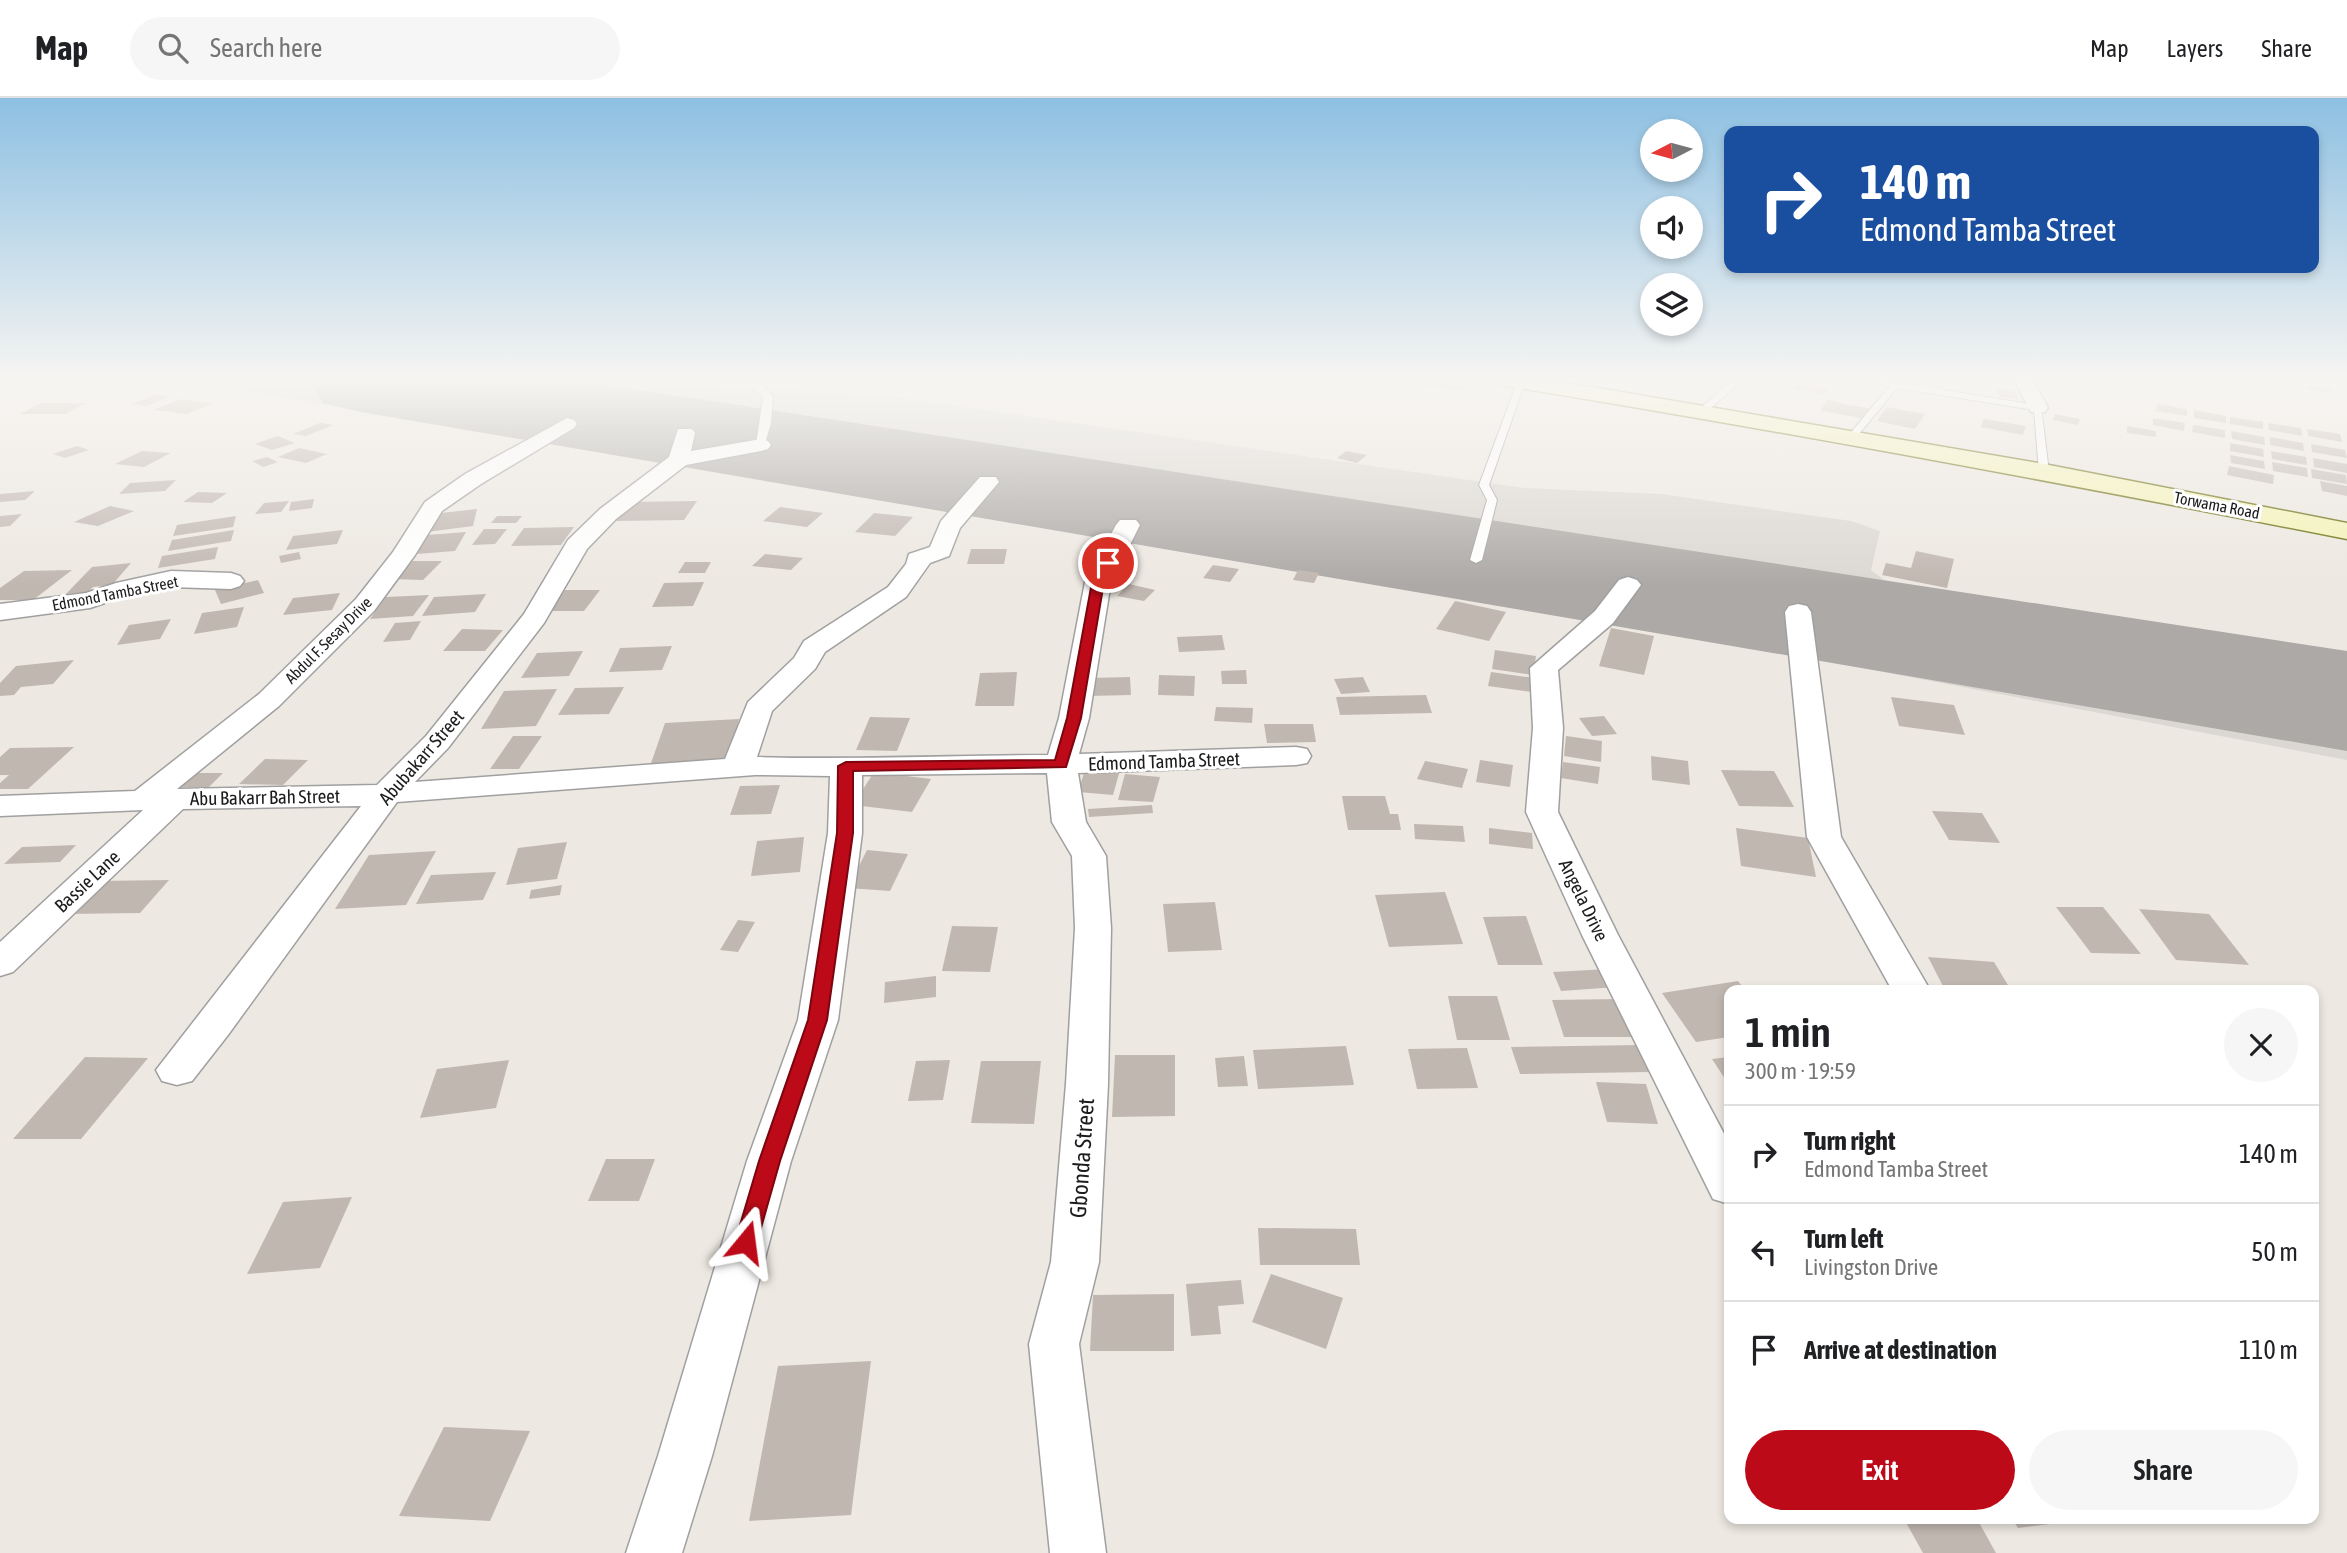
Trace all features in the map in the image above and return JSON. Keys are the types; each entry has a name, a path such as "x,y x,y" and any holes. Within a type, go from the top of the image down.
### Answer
{"main road":[{"name":"Torwama Road","path":"1906,448 2347,531"}],"street":[{"name":"Abdul F. Sesay Drive","path":"159,799 269,699 365,605 403,555 433,507 473,479 526,448"},
{"name":"Abubakarr Street","path":"177,1070 214,1025 388,792 437,742 535,617 577,545 681,448"},
{"path":"738,767 758,708 805,663 814,647 897,592 918,566 918,559 940,551 948,526 988,482"},
{"path":"1061,764 1074,718 1098,582 1128,526"},
{"name":"Edmond Tamba Street","path":"0,612 90,600 125,588 171,579 231,581"},
{"name":"Angela Drive","path":"1628,585 1604,617 1544,668 1548,728 1542,812 1600,935 1724,1176"},
{"path":"1798,612 1824,838 1908,985"},
{"name":"Edmond Tamba Street","path":"738,767 1061,764 1296,756"},
{"name":"Gbonda Street","path":"1061,764 1069,822 1089,856 1093,928 1087,1084 1075,1262 1054,1344 1078,1553"},
{"path":"654,1553 685,1457 769,1161 818,1020 845,833 846,766"},
{"name":"Abu Bakarr Bah Street","path":"0,806 159,799 369,796 388,792 426,792 738,767"},
{"name":"Bassie Lane","path":"0,962 159,799"}],"lane":[{"path":"1476,560 1492,500 1484,485 1495,448"},
{"path":"2042,448 2044,472"}],"shaded area":[{"path":"577,448 1246,448 1524,488 1661,494 1851,521 1880,531 1871,570 1884,580 1939,594 2347,654 2347,760 1609,620 1169,531"}],"building":[{"path":"71,448 89,450 65,458 53,454"},
{"path":"299,448 327,454 306,463 278,457"},
{"path":"2230,448 2257,448 2263,449 2264,457 2230,451"},
{"path":"2311,448 2333,448 2345,450 2347,458 2312,452"},
{"path":"142,451 171,453 144,467 115,464"},
{"path":"1346,451 1367,455 1357,463 1337,458"},
{"path":"2271,451 2306,457 2307,465 2272,459"},
{"path":"2230,455 2264,461 2265,469 2231,463"},
{"path":"267,457 278,462 263,467 252,461"},
{"path":"2313,458 2347,464 2347,473 2314,467"},
{"path":"2272,462 2307,468 2308,477 2273,471"},
{"path":"2229,466 2274,475 2273,484 2227,475"},
{"path":"2311,469 2346,475 2347,484 2312,478"},
{"path":"176,480 165,491 119,494 130,483"},
{"path":"2320,481 2347,486 2347,496 2322,491"},
{"path":"35,491 25,500 0,502 0,494"},
{"path":"198,492 227,493 212,503 183,502"},
{"path":"314,499 312,508 289,511 291,502"},
{"path":"289,501 281,512 255,514 264,503"},
{"path":"697,501 684,520 614,521 628,502"},
{"path":"110,506 134,511 98,526 74,522"},
{"path":"780,507 823,513 807,527 763,521"},
{"path":"477,509 473,526 427,532 432,514"},
{"path":"874,513 913,517 895,536 855,532"},
{"path":"22,514 10,526 0,527 0,516"},
{"path":"236,516 233,527 173,536 177,525"},
{"path":"497,516 522,516 516,523 491,523"},
{"path":"574,527 561,545 511,546 524,528"},
{"path":"484,529 507,529 495,544 472,545"},
{"path":"234,530 231,541 168,551 172,540"},
{"path":"343,530 337,544 286,550 293,536"},
{"path":"466,532 455,551 416,554 427,535"},
{"path":"218,547 215,559 158,568 162,556"},
{"path":"971,549 1007,549 1004,564 967,564"},
{"path":"1916,551 1954,559 1947,588 1882,575 1886,563 1911,568"},
{"path":"299,552 301,559 281,563 279,556"},
{"path":"765,554 803,558 791,570 752,566"},
{"path":"410,561 442,561 423,580 391,579"},
{"path":"685,562 711,562 705,573 678,573"},
{"path":"131,563 112,585 93,587 88,592 66,594 92,567"},
{"path":"1213,565 1239,569 1230,582 1203,578"},
{"path":"72,570 33,600 0,600 0,588 24,571"},
{"path":"1298,570 1319,573 1314,583 1293,580"},
{"path":"258,580 264,593 221,604 215,590"},
{"path":"704,582 693,606 652,607 664,583"},
{"path":"1129,584 1155,590 1144,601 1117,596"},
{"path":"565,590 600,590 584,611 548,611"},
{"path":"340,593 332,610 283,615 293,598"},
{"path":"486,594 475,612 422,616 434,597"},
{"path":"429,595 413,616 370,619 386,597"},
{"path":"1455,601 1506,612 1489,641 1436,629"},
{"path":"244,607 237,627 194,634 202,613"},
{"path":"171,619 160,639 117,645 129,625"},
{"path":"421,621 410,640 383,642 395,623"},
{"path":"1611,628 1654,636 1644,675 1599,666"},
{"path":"462,629 503,630 485,651 443,651"},
{"path":"1222,635 1225,650 1179,652 1177,637"},
{"path":"672,646 662,670 609,672 620,648"},
{"path":"1495,650 1536,656 1533,675 1492,669"},
{"path":"583,651 569,676 521,678 537,653"},
{"path":"74,660 53,684 21,687 14,695 0,696 0,683 16,666"},
{"path":"1246,670 1247,684 1222,684 1221,671"},
{"path":"1017,672 1014,706 975,706 980,673"},
{"path":"1491,672 1534,678 1532,692 1488,686"},
{"path":"1159,675 1195,676 1194,696 1158,695"},
{"path":"1130,677 1131,695 1089,696 1089,678"},
{"path":"1363,677 1370,692 1341,694 1334,679"},
{"path":"624,687 609,714 558,715 575,688"},
{"path":"557,689 536,726 481,729 504,691"},
{"path":"1426,695 1432,713 1340,715 1336,697"},
{"path":"1891,697 1954,705 1965,735 1899,726"},
{"path":"1216,707 1253,708 1252,723 1214,721"},
{"path":"1604,716 1617,734 1592,736 1579,718"},
{"path":"870,717 910,718 897,751 856,750"},
{"path":"739,719 727,761 650,766 665,723"},
{"path":"1264,724 1313,724 1316,742 1267,743"},
{"path":"513,736 542,736 519,769 490,769"},
{"path":"1566,736 1602,741 1601,762 1564,756"},
{"path":"74,747 28,789 0,789 0,783 9,775 0,775 0,757 10,748"},
{"path":"1651,756 1688,761 1690,785 1652,780"},
{"path":"265,759 308,760 283,785 239,784"},
{"path":"1480,760 1513,765 1510,787 1476,782"},
{"path":"1425,761 1468,769 1462,788 1417,779"},
{"path":"1563,762 1600,767 1598,784 1561,778"},
{"path":"1086,767 1120,770 1113,795 1078,792"},
{"path":"1721,770 1774,771 1794,807 1739,806"},
{"path":"874,772 931,779 912,812 853,805"},
{"path":"192,773 223,773 209,787 177,787"},
{"path":"1125,774 1160,777 1153,802 1118,800"},
{"path":"780,785 771,814 730,815 740,786"},
{"path":"1342,796 1385,796 1390,814 1398,814 1401,830 1348,830"},
{"path":"1152,805 1153,813 1089,817 1088,809"},
{"path":"1932,811 1982,813 2000,843 1949,840"},
{"path":"1414,824 1463,826 1465,842 1415,839"},
{"path":"1489,828 1532,833 1533,849 1489,844"},
{"path":"1736,828 1808,838 1816,877 1741,866"},
{"path":"804,837 800,872 751,876 757,841"},
{"path":"567,842 557,879 506,885 518,848"},
{"path":"76,845 60,862 4,864 22,847"},
{"path":"867,850 908,854 890,891 848,888"},
{"path":"436,851 406,905 335,909 369,855"},
{"path":"496,872 483,900 416,904 431,875"},
{"path":"169,880 140,913 66,914 98,881"},
{"path":"562,885 560,895 529,899 531,890"},
{"path":"1445,892 1463,944 1389,947 1375,895"},
{"path":"1215,902 1222,950 1168,952 1163,904"},
{"path":"2056,907 2103,907 2141,954 2091,953"},
{"path":"2139,909 2209,914 2249,965 2176,960"},
{"path":"1526,916 1543,965 1498,965 1483,917"},
{"path":"738,920 755,922 738,952 720,950"},
{"path":"952,926 998,927 990,972 942,971"},
{"path":"1928,957 1994,962 2008,985 1942,985"},
{"path":"1608,969 1617,987 1561,991 1553,972"},
{"path":"936,976 936,997 884,1003 885,982"},
{"path":"1738,981 1741,985 1724,985 1724,1038 1696,1042 1662,993"},
{"path":"1448,996 1497,996 1510,1040 1457,1040"},
{"path":"1618,999 1632,1037 1564,1037 1552,1000"},
{"path":"1638,1045 1649,1072 1520,1074 1511,1047"},
{"path":"1346,1046 1354,1085 1258,1089 1253,1050"},
{"path":"1467,1048 1478,1088 1417,1089 1408,1049"},
{"path":"1115,1055 1175,1055 1175,1116 1112,1117"},
{"path":"1244,1056 1248,1086 1218,1087 1215,1058"},
{"path":"85,1057 148,1058 81,1139 13,1139"},
{"path":"1724,1058 1724,1077 1712,1059"},
{"path":"509,1060 496,1108 420,1118 437,1069"},
{"path":"950,1060 943,1100 908,1101 916,1061"},
{"path":"981,1061 1041,1061 1034,1124 971,1123"},
{"path":"1596,1082 1646,1084 1658,1124 1607,1122"},
{"path":"606,1159 655,1159 639,1201 588,1201"},
{"path":"352,1197 320,1268 247,1274 283,1202"},
{"path":"1258,1228 1356,1229 1360,1265 1260,1265"},
{"path":"1271,1274 1343,1298 1326,1349 1252,1322"},
{"path":"1241,1280 1244,1304 1218,1306 1221,1334 1191,1336 1186,1284"},
{"path":"1174,1294 1174,1351 1090,1351 1093,1295"},
{"path":"871,1361 851,1515 749,1521 778,1366"},
{"path":"444,1427 530,1431 490,1521 399,1516"},
{"path":"1907,1524 1980,1524 1996,1553 1923,1553"},
{"path":"2015,1524 2050,1524 2018,1528"}],"runway":[{"path":"781,448 2347,701"}],"route":[{"path":"746,1242 769,1161 818,1020 826,946 845,833 846,766 1061,764 1074,718 1098,582 1108,563"}]}
